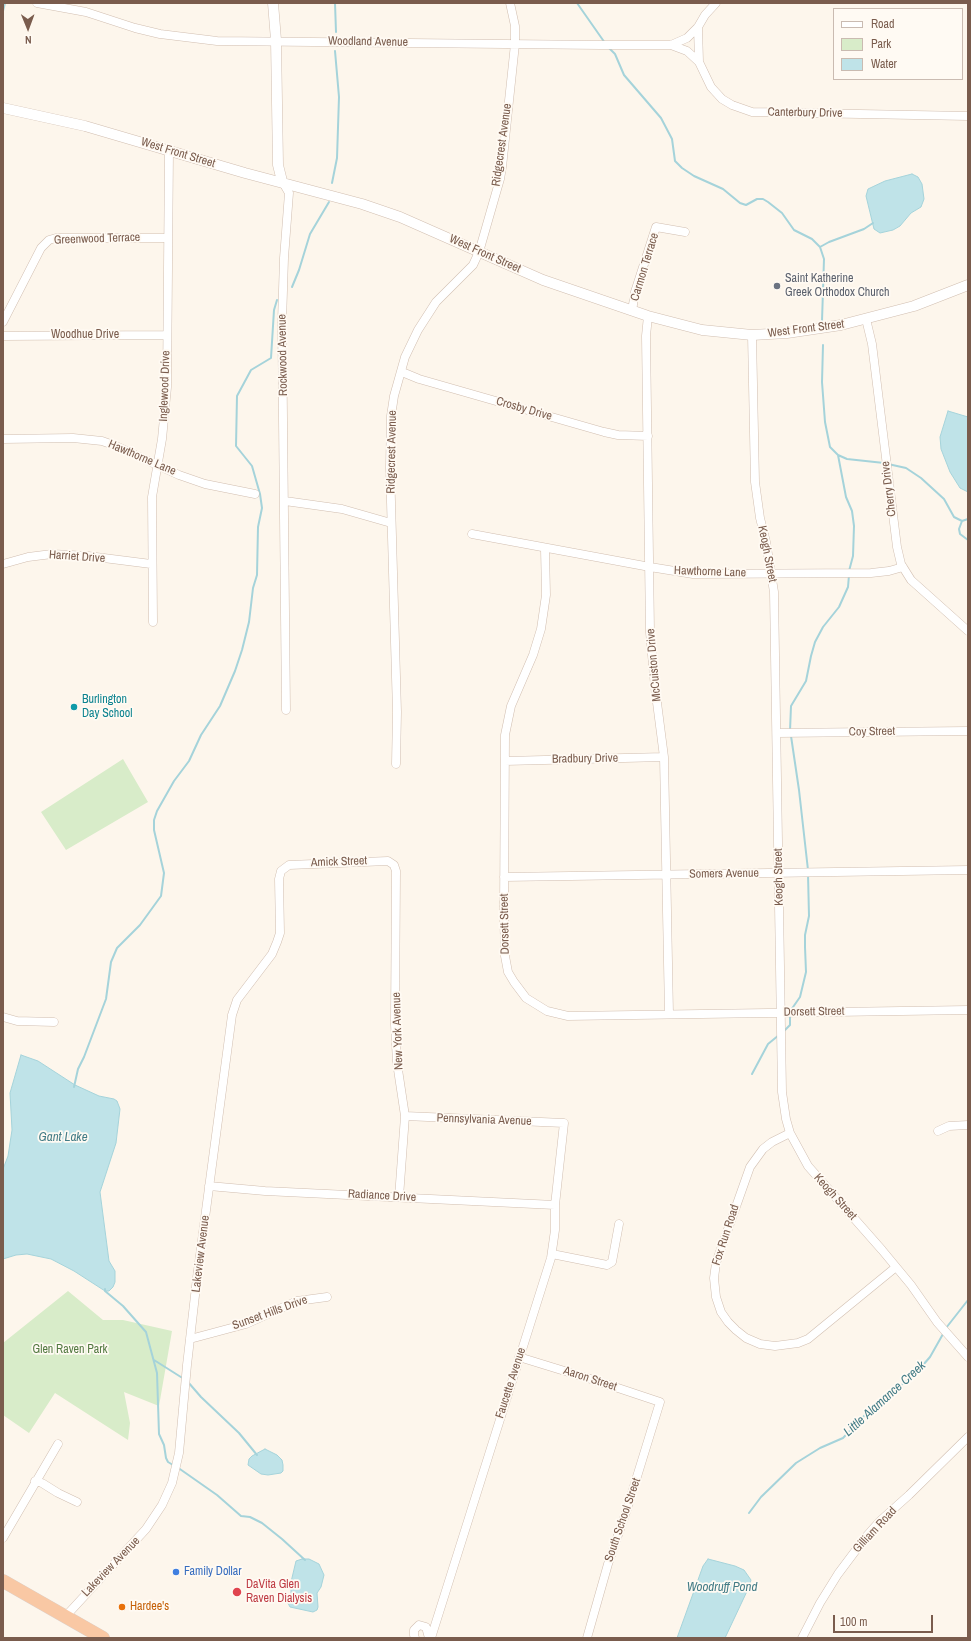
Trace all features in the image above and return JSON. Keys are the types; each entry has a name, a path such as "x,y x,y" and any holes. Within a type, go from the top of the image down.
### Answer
{"highway":[{"path":"3,1581 103,1638"}],"street":[{"name":"Woodland Avenue","path":"37,3 86,12 135,28 160,34 217,41 276,40 671,45 687,38 698,27 705,15 716,3"},
{"name":"Rockwood Avenue","path":"273,3 276,40 278,165 282,181 289,193 284,258 282,322 286,710"},
{"name":"Ridgecrest Avenue","path":"396,764 390,467 391,416 394,396 411,343 436,302 467,272 479,252 500,179 515,44 515,26 510,3"},
{"path":"698,27 699,62"},
{"name":"Canterbury Drive","path":"671,45 687,51 699,62 711,87 722,99 732,105 752,112 968,116"},
{"name":"West Front Street","path":"3,108 86,126 245,173 282,181 383,211 543,280 632,311 702,330 752,335 809,330 841,325 866,320 912,307 968,284"},
{"name":"Inglewood Drive","path":"153,622 151,564 152,502 166,413 169,150"},
{"name":"Carmon Terrace","path":"632,311 635,292 656,227 685,232"},
{"name":"Greenwood Terrace","path":"3,322 41,248 49,240 56,238 168,238"},
{"name":"McCuiston Drive","path":"648,316 646,336 652,657 664,757 668,1014"},
{"name":"Cherry Drive","path":"866,320 872,344 897,547 904,567 911,580 968,631"},
{"name":"Woodhue Drive","path":"3,336 167,335"},
{"name":"Keogh Street","path":"752,335 755,482 760,518 772,573 775,618 782,1092 790,1133 798,1150 815,1175 882,1250 911,1285 937,1322 968,1356"},
{"name":"Crosby Drive","path":"402,372 419,379 604,432 618,435 648,436"},
{"name":"Hawthorne Lane","path":"3,439 73,438 96,440 116,446 157,465 205,484 255,494"},
{"path":"285,501 342,510 391,523"},
{"name":"Hawthorne Lane","path":"472,534 650,568 693,574 871,573 889,572 904,567"},
{"name":"Dorsett Street","path":"545,548 545,608 537,642 511,706 506,735 504,876 506,964 514,982 526,998 547,1011 568,1016 968,1010"},
{"name":"Harriet Drive","path":"3,564 28,557 52,554 88,556 151,564"},
{"name":"Coy Street","path":"777,733 968,731"},
{"name":"Bradbury Drive","path":"505,760 664,757"},
{"name":"Amick Street","path":"284,867 299,864 379,861 388,861 394,865"},
{"name":"New York Avenue","path":"394,865 396,871 397,1063 405,1116 400,1197"},
{"name":"Lakeview Avenue","path":"65,1616 146,1529 166,1497 172,1483 179,1453 190,1339 233,1009 237,1000 272,954 277,942 280,925 280,879 281,871 284,867"},
{"name":"Somers Avenue","path":"504,876 968,870"},
{"path":"3,1017 17,1021 54,1022"},
{"name":"Pennsylvania Avenue","path":"405,1116 564,1123"},
{"name":"Faucette Avenue","path":"430,1638 552,1254 555,1230 555,1205 564,1123"},
{"path":"938,1131 949,1126 968,1125"},
{"name":"Fox Run Road","path":"790,1133 782,1136 767,1146 757,1155 750,1166 716,1263 714,1278 716,1297 721,1312 728,1322 746,1338 760,1344 775,1346 798,1343 808,1339 896,1267"},
{"name":"Radiance Drive","path":"209,1186 265,1191 555,1205"},
{"path":"552,1254 607,1264 612,1262 619,1224"},
{"name":"Sunset Hills Drive","path":"190,1339 246,1324 297,1301 327,1297"},
{"name":"Aaron Street","path":"519,1357 660,1402"},
{"name":"South School Street","path":"588,1638 608,1564 660,1402"},
{"name":"Gilliam Road","path":"802,1638 820,1603 838,1574 865,1538 880,1521 909,1495 968,1437"},
{"path":"3,1538 58,1444"},
{"path":"35,1481 77,1502"},
{"path":"415,1638 414,1630 419,1625 426,1628 430,1638"}],"green space":[{"path":"123,759 148,802 66,850 41,812"},
{"name":"Glen Raven Park","path":"68,1291 103,1320 123,1320 172,1331 159,1406 124,1392 130,1423 128,1440 55,1393 29,1433 3,1415 3,1343"}],"water":[{"path":"912,174 918,177 922,184 924,199 921,207 911,213 900,226 893,230 880,233 874,229 866,196 868,189 885,181"},
{"path":"948,411 968,417 968,492 960,488 950,472 941,449 940,437"},
{"name":"Gant Lake","path":"21,1055 38,1061 75,1085 99,1096 114,1099 117,1101 120,1109 116,1143 100,1192 109,1261 115,1271 115,1282 109,1291 105,1291 74,1271 51,1259 27,1254 16,1255 3,1259 3,1169 8,1156 12,1130 10,1093"},
{"path":"265,1449 277,1455 282,1460 283,1471 281,1473 268,1475 261,1474 248,1465 249,1459 252,1456"},
{"path":"309,1559 319,1564 324,1575 321,1587 317,1593 318,1607 317,1610 313,1612 290,1607 288,1603 291,1596 291,1582 296,1561"},
{"name":"Woodruff Pond","path":"708,1559 744,1570 751,1580 749,1587 725,1638 677,1638 703,1566"}],"waterway":[{"path":"3,11 5,3"},
{"path":"335,3 336,32"},
{"name":"Little Alamance Creek","path":"577,3 605,43"},
{"name":"Little Alamance Creek","path":"609,48 615,54 624,75 661,118 672,139 675,161 682,168 694,176 723,189 740,203 746,205 757,199 763,199 782,213 794,230 812,239 820,247 824,259 822,321"},
{"path":"332,183 337,158 339,97 335,51"},
{"path":"292,287 310,234 329,202"},
{"path":"820,247 829,242 864,229 873,223"},
{"path":"74,1087 78,1069 106,999 111,962 117,948 140,925 161,896 164,873 154,830 154,820 157,811 174,781 189,761 201,735 220,706 242,650 249,622 253,588 257,575 258,527 262,508 260,494 252,466 236,446 237,396 251,370 271,358 274,310 277,300"},
{"name":"Little Alamance Creek","path":"823,345 822,382 825,422 830,447 838,455 847,459 884,463"},
{"path":"838,455 846,497 852,511 854,526 853,556 849,571"},
{"name":"Little Alamance Creek","path":"888,464 906,468 921,478 944,499 954,517 962,521 968,519"},
{"name":"Little Alamance Creek","path":"962,521 959,529 960,534 968,540"},
{"path":"790,731 791,706 806,681 815,642 823,627 839,607 848,587 849,575"},
{"path":"791,736 808,870"},
{"path":"791,1010 800,997 806,972 805,935 809,916 808,874"},
{"path":"784,1031 790,1025 790,1016"},
{"path":"752,1074 768,1044 779,1035"},
{"path":"105,1289 105,1291 123,1306 146,1332 157,1373 159,1434 164,1445 166,1458 168,1462 173,1465"},
{"name":"Little Alamance Creek","path":"946,1328 968,1300"},
{"name":"Little Alamance Creek","path":"749,1513 761,1497 796,1463 820,1448 843,1438 866,1414 916,1373 930,1357 943,1334"},
{"path":"154,1360 184,1379"},
{"path":"188,1382 201,1397 239,1433 257,1455"},
{"path":"177,1467 217,1495 241,1516 250,1517 262,1523 305,1560"}],"place":[{"name":"Saint Katherine Greek Orthodox Church","path":"777,286"},
{"name":"Burlington Day School","path":"74,707"},
{"name":"Family Dollar","path":"176,1572"},
{"name":"DaVita Glen Raven Dialysis","path":"237,1592"},
{"name":"Hardee's","path":"122,1607"}]}
